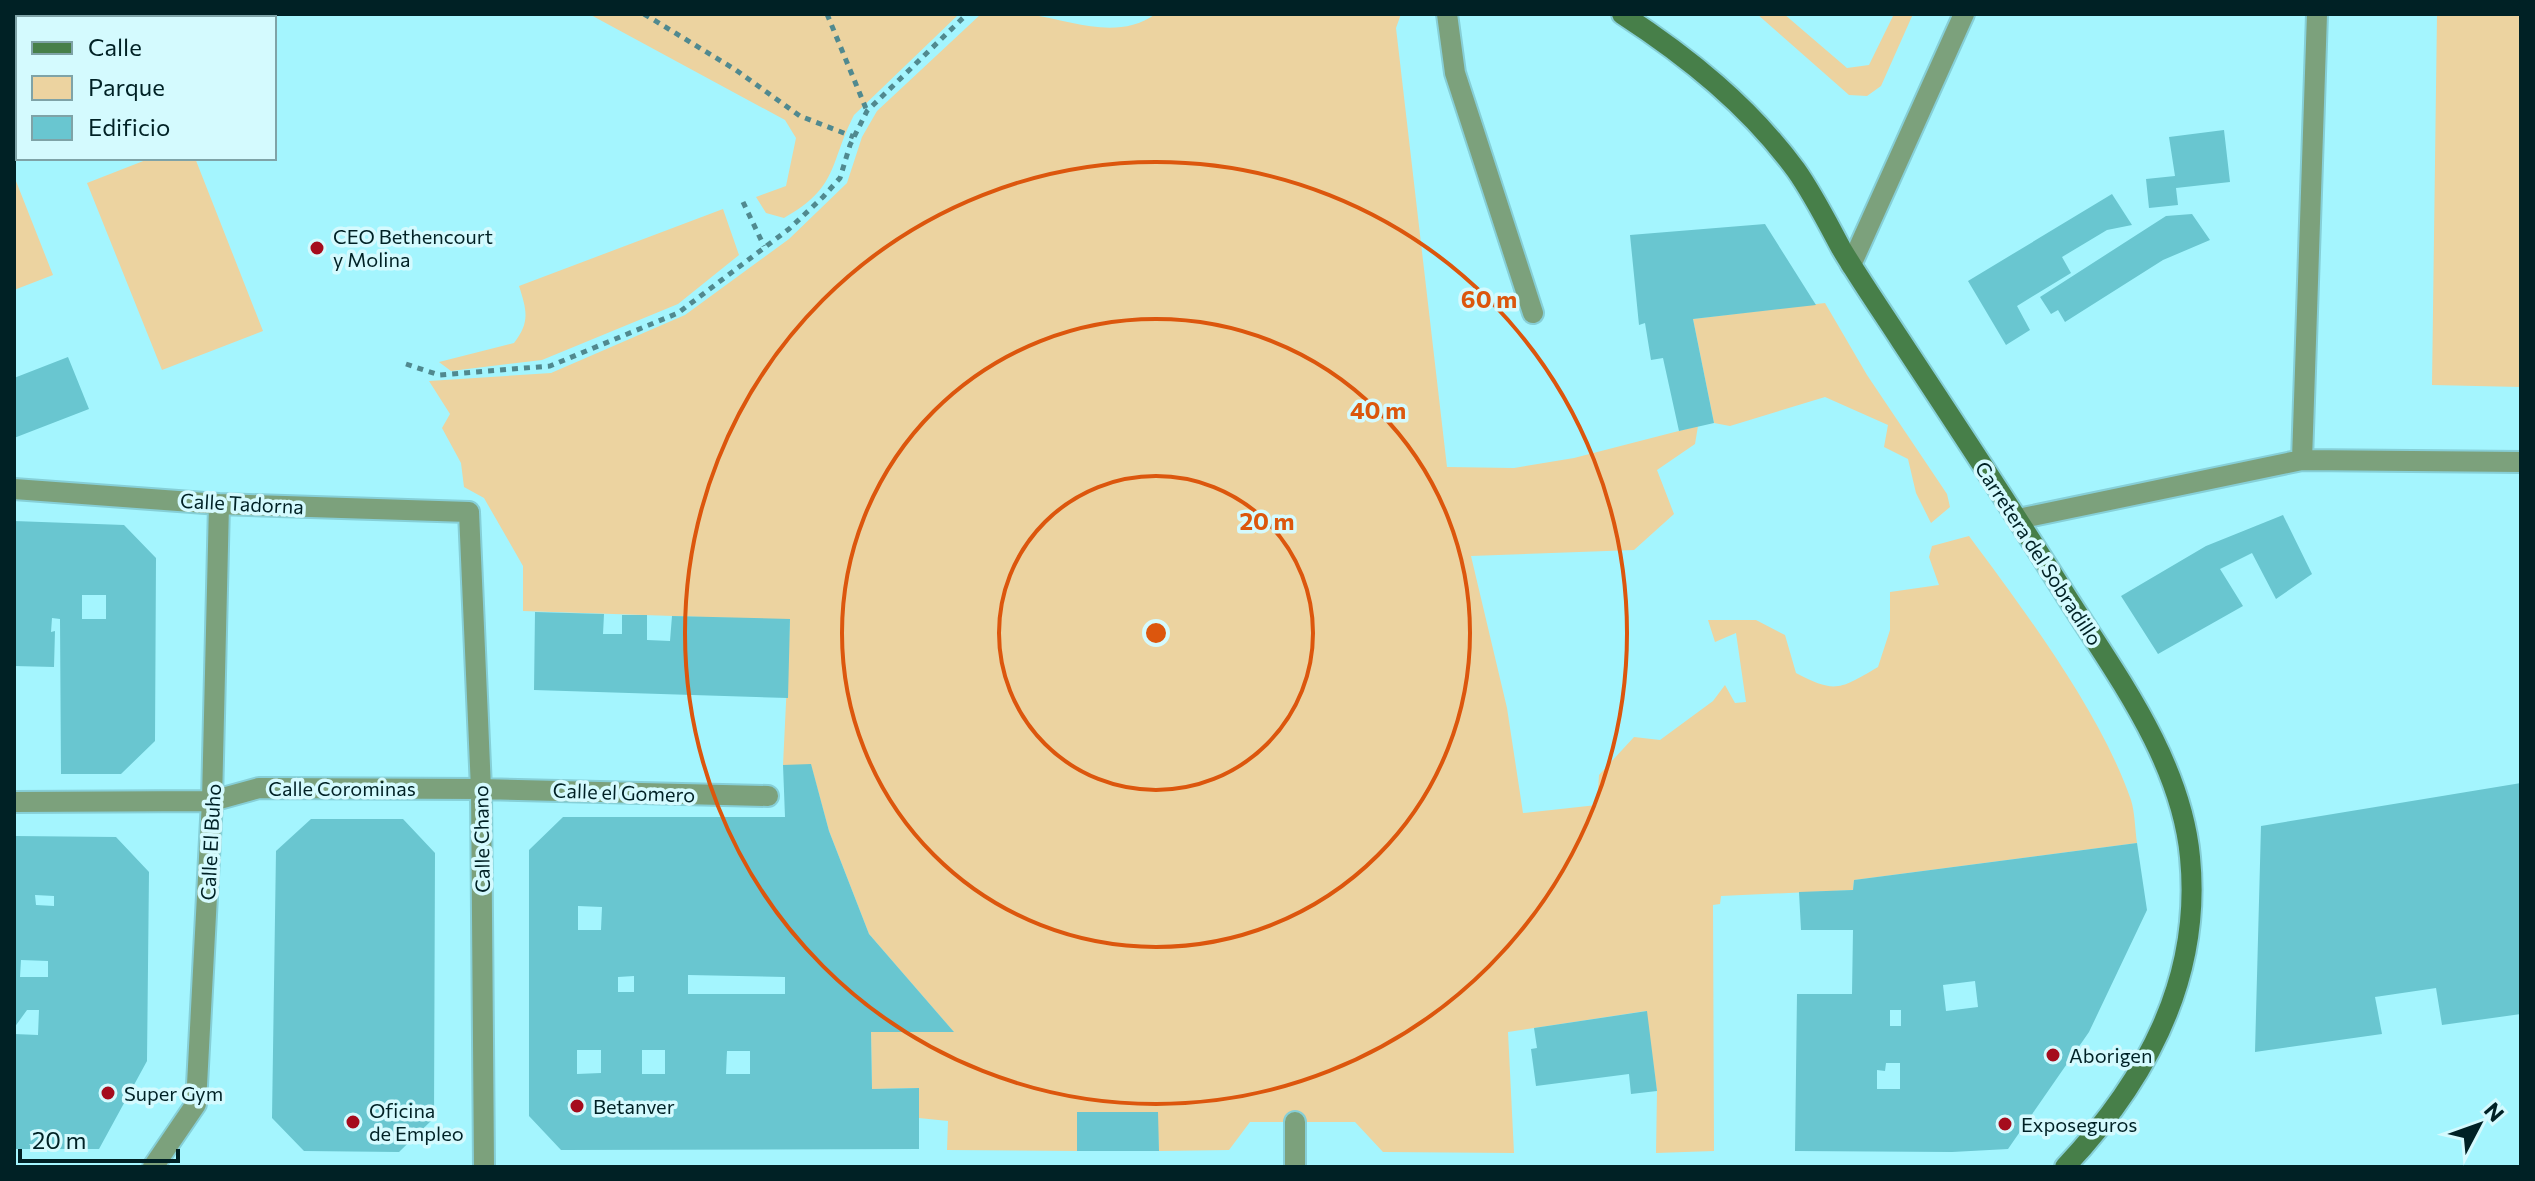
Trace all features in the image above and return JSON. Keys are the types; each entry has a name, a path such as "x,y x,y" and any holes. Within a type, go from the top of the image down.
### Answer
{"main road":[{"name":"Carretera del Sobradillo","path":"1622,14 1673,48 1727,92 1796,171 1851,265 2133,701 2176,789 2190,854 2193,901 2178,980 2152,1054 2128,1093 2065,1167"}],"street":[{"path":"1447,14 1455,73 1533,313"},
{"path":"1851,265 1964,14"},
{"path":"2302,460 2317,14"},
{"path":"2018,519 2302,460 2521,462"},
{"name":"Calle Tadorna","path":"14,489 219,504 469,512"},
{"name":"Calle El Buho","path":"153,1167 196,1104 212,801 219,504"},
{"name":"Calle Chano","path":"469,512 481,789 484,1167"},
{"name":"Calle Corominas","path":"14,802 212,801 259,788 481,789"},
{"name":"Calle el Gomero","path":"481,789 768,796"},
{"path":"1295,1122 1295,1167"}],"path":[{"path":"644,14 736,70 800,116 854,137"},
{"path":"827,14 867,111"},
{"path":"406,364 439,375 550,366 678,313 789,229 840,178 867,111 967,14"},
{"path":"743,202 764,246"}],"green space":[{"path":"589,14 959,14 854,115 824,185 802,207 784,218 766,213 756,197 786,186 796,138 785,120"},
{"path":"981,14 1026,14 1111,28 1141,22 1156,14 1401,14 1396,28 1447,467 1514,468 1574,458 1698,426 1695,444 1657,470 1674,514 1634,550 1471,556 1507,708 1523,813 1597,805 1599,775 1634,737 1660,740 1713,701 1725,685 1735,703 1746,702 1736,633 1715,642 1708,620 1756,620 1785,635 1796,673 1820,684 1846,684 1878,667 1890,630 1890,592 1939,585 1929,557 1932,546 1969,536 2059,663 2101,732 2131,800 2137,843 1854,880 1853,890 1721,896 1720,904 1713,905 1714,1151 1656,1153 1657,1091 1646,1011 1508,1032 1514,1153 1383,1152 1355,1122 1250,1122 1229,1150 1159,1151 1157,1112 1078,1112 1077,1151 947,1150 948,1121 919,1118 919,1088 872,1089 871,1032 953,1031 869,934 829,831 811,765 783,765 790,620 523,611 523,566 484,498 464,487 461,463 442,428 450,414 429,381 551,373 685,315 789,239 847,183 862,137 877,111"},
{"path":"1757,14 1784,14 1847,68 1869,65 1894,14 1913,14 1881,86 1867,96 1849,95"},
{"path":"2437,14 2521,14 2521,387 2432,385"},
{"path":"146,160 196,160 263,331 162,370 87,183"},
{"path":"14,176 53,275 14,290"},
{"path":"723,209 739,255 678,304 542,360 451,371 439,362 514,343 523,329 526,316 519,286"},
{"path":"1825,303 1867,375 1947,494 1950,507 1931,523 1916,493 1908,459 1884,447 1888,425 1825,397 1730,426 1714,423 1693,319"}],"building":[{"path":"2224,130 2230,182 2176,188 2178,205 2149,208 2146,179 2175,176 2169,137"},
{"path":"2112,194 2132,225 2107,230 2062,257 2071,273 2017,306 2030,330 2006,345 1968,281"},
{"path":"2192,214 2210,240 2163,260 2065,322 2058,310 2051,314 2040,297 2166,216"},
{"path":"1765,224 1816,305 1693,319 1714,423 1679,431 1663,358 1651,360 1645,323 1639,325 1630,235"},
{"path":"68,357 89,409 14,438 14,378"},
{"path":"2283,515 2312,574 2276,599 2252,553 2220,569 2243,606 2158,654 2121,596 2206,546"},
{"path":"14,521 124,525 156,558 155,741 121,774 61,774 60,619 52,618 51,632 55,631 54,667 14,666","holes":["82,595 106,595 106,619 82,619"]},
{"path":"535,612 604,614 603,634 622,634 622,615 647,615 647,640 670,641 672,616 790,619 788,698 534,690"},
{"path":"811,764 829,831 869,934 954,1032 871,1032 872,1089 919,1088 919,1149 561,1150 529,1116 529,850 563,817 785,817 783,765","holes":["578,906 602,907 601,930 578,930","688,975 785,977 785,994 688,994","634,976 634,992 618,992 618,977","577,1050 601,1050 601,1073 577,1074","642,1050 665,1050 665,1074 642,1074","727,1051 750,1051 750,1074 726,1074"]},
{"path":"2521,783 2521,1014 2442,1025 2436,988 2375,997 2382,1034 2255,1052 2261,826"},
{"path":"311,819 403,819 435,853 434,1118 399,1152 304,1151 272,1118 276,851"},
{"path":"14,836 116,837 149,872 147,1061 99,1149 14,1149 14,1034 38,1035 39,1010 27,1010 14,1028","holes":["35,895 54,896 54,906 36,905","21,960 48,961 48,977 20,977"]},
{"path":"2137,843 2147,910 2089,1032 2008,1149 1952,1152 1795,1151 1797,994 1852,994 1853,930 1801,930 1799,892 1853,890 1854,880","holes":["1975,981 1978,1007 1946,1011 1943,985","1890,1010 1901,1010 1901,1026 1890,1026","1886,1063 1900,1063 1900,1089 1877,1089 1877,1070 1885,1071"]},
{"path":"1647,1011 1657,1091 1631,1094 1629,1074 1536,1086 1531,1049 1537,1048 1534,1028"},
{"path":"1077,1112 1158,1112 1159,1151 1077,1151"}],"place":[{"name":"CEO Bethencourt y Molina","path":"317,248"},
{"name":"Aborigen","path":"2053,1055"},
{"name":"Super Gym","path":"108,1093"},
{"name":"Betanver","path":"577,1106"},
{"name":"Oficina de Empleo","path":"353,1122"},
{"name":"Exposeguros","path":"2005,1124"}]}
